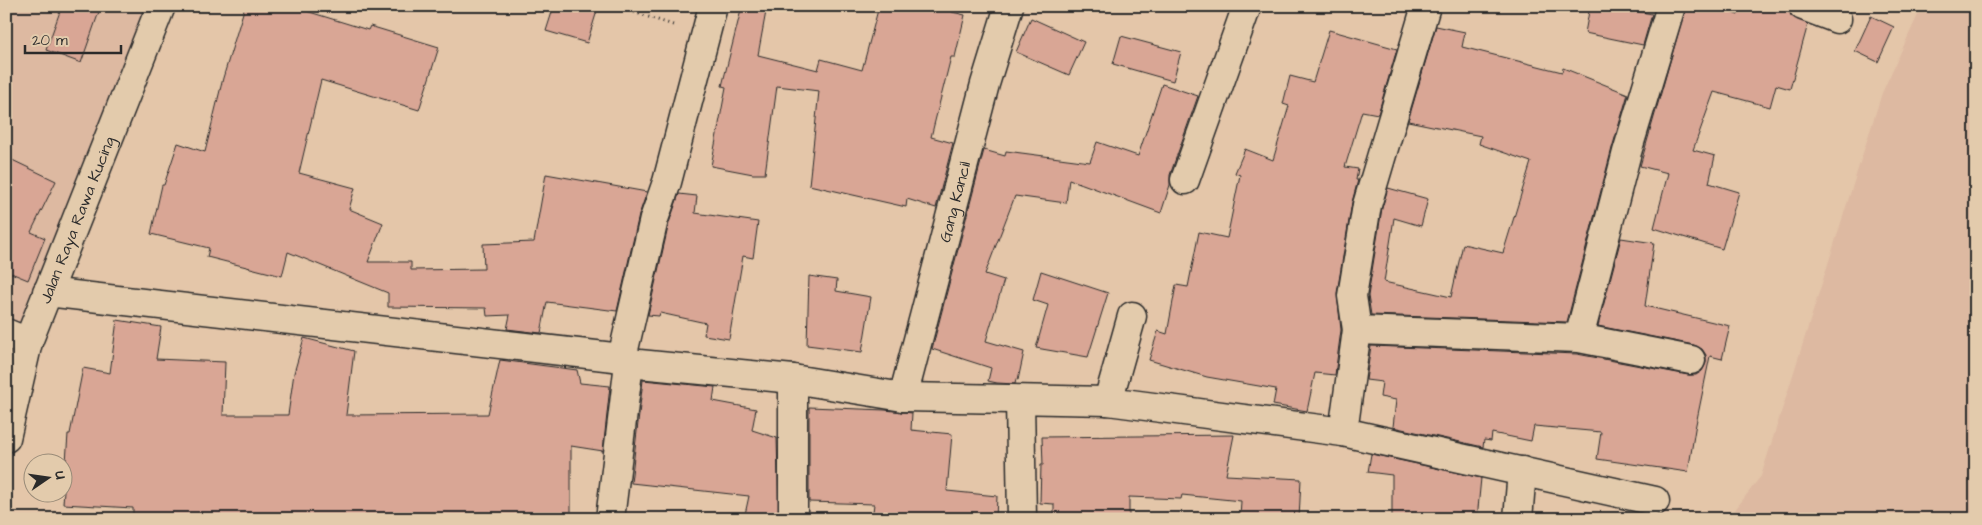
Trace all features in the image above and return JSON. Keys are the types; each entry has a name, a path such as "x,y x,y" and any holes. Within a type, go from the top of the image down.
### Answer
{"street":[{"name":"Jalan Raya Rawa Kucing","path":"6,438 17,337 47,292 161,6"},
{"path":"610,519 625,361 654,220 667,182 713,6"},
{"name":"Gang Kancil","path":"903,397 985,84 1009,6"},
{"path":"1185,180 1247,6"},
{"path":"1343,432 1357,330 1352,296 1367,206 1426,6"},
{"path":"1579,338 1627,152 1671,6"},
{"path":"1803,6 1837,19"},
{"path":"47,292 625,361 793,379 903,397 1108,401 1343,432 1655,501"},
{"path":"1108,401 1132,316"},
{"path":"1357,330 1579,338 1692,360"},
{"path":"793,379 793,514"},
{"path":"1020,400 1022,519"},
{"path":"1518,519 1522,471"}],"path":[{"path":"615,6 704,35"}],"shaded area":[{"path":"6,6 162,6 49,294 6,451"},
{"path":"1922,6 1976,6 1976,21 1970,35 1976,37 1976,519 1728,519 1761,476 1882,93"}],"building":[{"path":"62,6 101,6 81,63 46,50"},
{"path":"245,6 290,6 368,30 370,26 439,47 419,110 321,80 299,173 355,188 349,209 383,223 368,262 411,262 411,270 484,269 483,244 534,242 546,174 647,192 639,215 617,311 547,302 541,333 507,329 510,315 487,316 486,308 388,307 388,293 288,252 282,276 207,257 209,248 151,234 162,185 164,185 178,143 205,152 223,78"},
{"path":"554,6 581,6 597,11 587,43 546,31"},
{"path":"742,6 767,6 758,55 818,70 821,59 862,70 879,6 954,6 952,12 965,15 955,57 951,57 931,137 953,143 936,208 907,199 906,207 809,185 819,91 777,86 765,174 753,174 711,166 726,87 722,86"},
{"path":"1590,6 1610,6 1652,14 1643,45 1585,33"},
{"path":"1686,6 1713,6 1738,15 1741,6 1788,6 1791,16 1808,24 1790,89 1776,85 1770,107 1714,92 1693,150 1715,156 1709,183 1739,192 1722,249 1654,228 1668,173 1640,166"},
{"path":"1871,16 1894,27 1878,62 1855,51"},
{"path":"1031,18 1084,42 1069,75 1016,52"},
{"path":"1436,26 1465,32 1462,47 1562,72 1563,68 1628,94 1567,322 1371,315 1368,296 1382,208 1388,188 1428,199 1421,226 1394,218 1384,282 1451,297 1463,244 1503,253 1531,162 1479,144 1481,136 1408,121"},
{"path":"1329,30 1397,49 1378,114 1362,111 1345,167 1358,169 1356,180 1358,180 1352,202 1337,293 1341,330 1335,375 1315,373 1307,411 1273,405 1276,389 1207,377 1149,360 1158,331 1167,334 1176,285 1188,287 1199,232 1227,238 1240,175 1235,173 1245,149 1273,160 1289,106 1283,104 1290,76 1313,82"},
{"path":"1121,36 1181,52 1173,81 1113,64"},
{"path":"1162,84 1198,96 1170,175 1170,185 1161,213 1069,179 1066,203 1015,196 985,274 1004,280 986,341 1024,352 1018,380 1016,379 1015,384 988,381 991,368 932,349 984,150 1005,156 1006,151 1090,162 1097,142 1138,156"},
{"path":"6,157 56,181 31,232 45,238 28,280 11,273 6,282"},
{"path":"679,194 697,196 695,213 758,222 753,258 743,256 729,339 704,335 706,323 660,313 659,316 648,315 669,223"},
{"path":"1621,238 1654,243 1645,306 1730,326 1722,359 1710,356 1688,472 1597,459 1601,432 1534,426 1531,441 1492,433 1491,441 1484,440 1483,447 1393,427 1396,400 1380,397 1382,382 1366,380 1371,346 1577,354 1688,375 1696,375 1702,371 1706,363 1706,355 1702,349 1694,345 1598,326"},
{"path":"1041,271 1108,293 1088,357 1036,348 1048,305 1033,300"},
{"path":"809,276 837,280 836,291 871,297 862,352 807,345"},
{"path":"117,320 161,327 156,359 225,362 223,415 288,415 294,373 304,338 354,351 346,415 488,414 500,360 577,370 580,383 610,386 603,451 571,446 571,519 133,519 133,508 63,504 63,502 72,502 72,452 67,452 68,434 70,434 83,368 110,373"},
{"path":"643,380 715,387 713,401 756,409 752,430 777,438 779,519 744,519 749,496 631,483"},
{"path":"809,407 912,413 911,430 952,434 947,491 997,496 996,519 872,519 874,504 809,502"},
{"path":"1234,435 1226,475 1301,479 1299,519 1240,519 1241,501 1182,495 1181,499 1129,497 1129,519 1054,519 1054,504 1040,503 1041,465 1043,465 1042,437"},
{"path":"1371,454 1481,478 1477,519 1392,519 1392,475 1368,472"}]}
